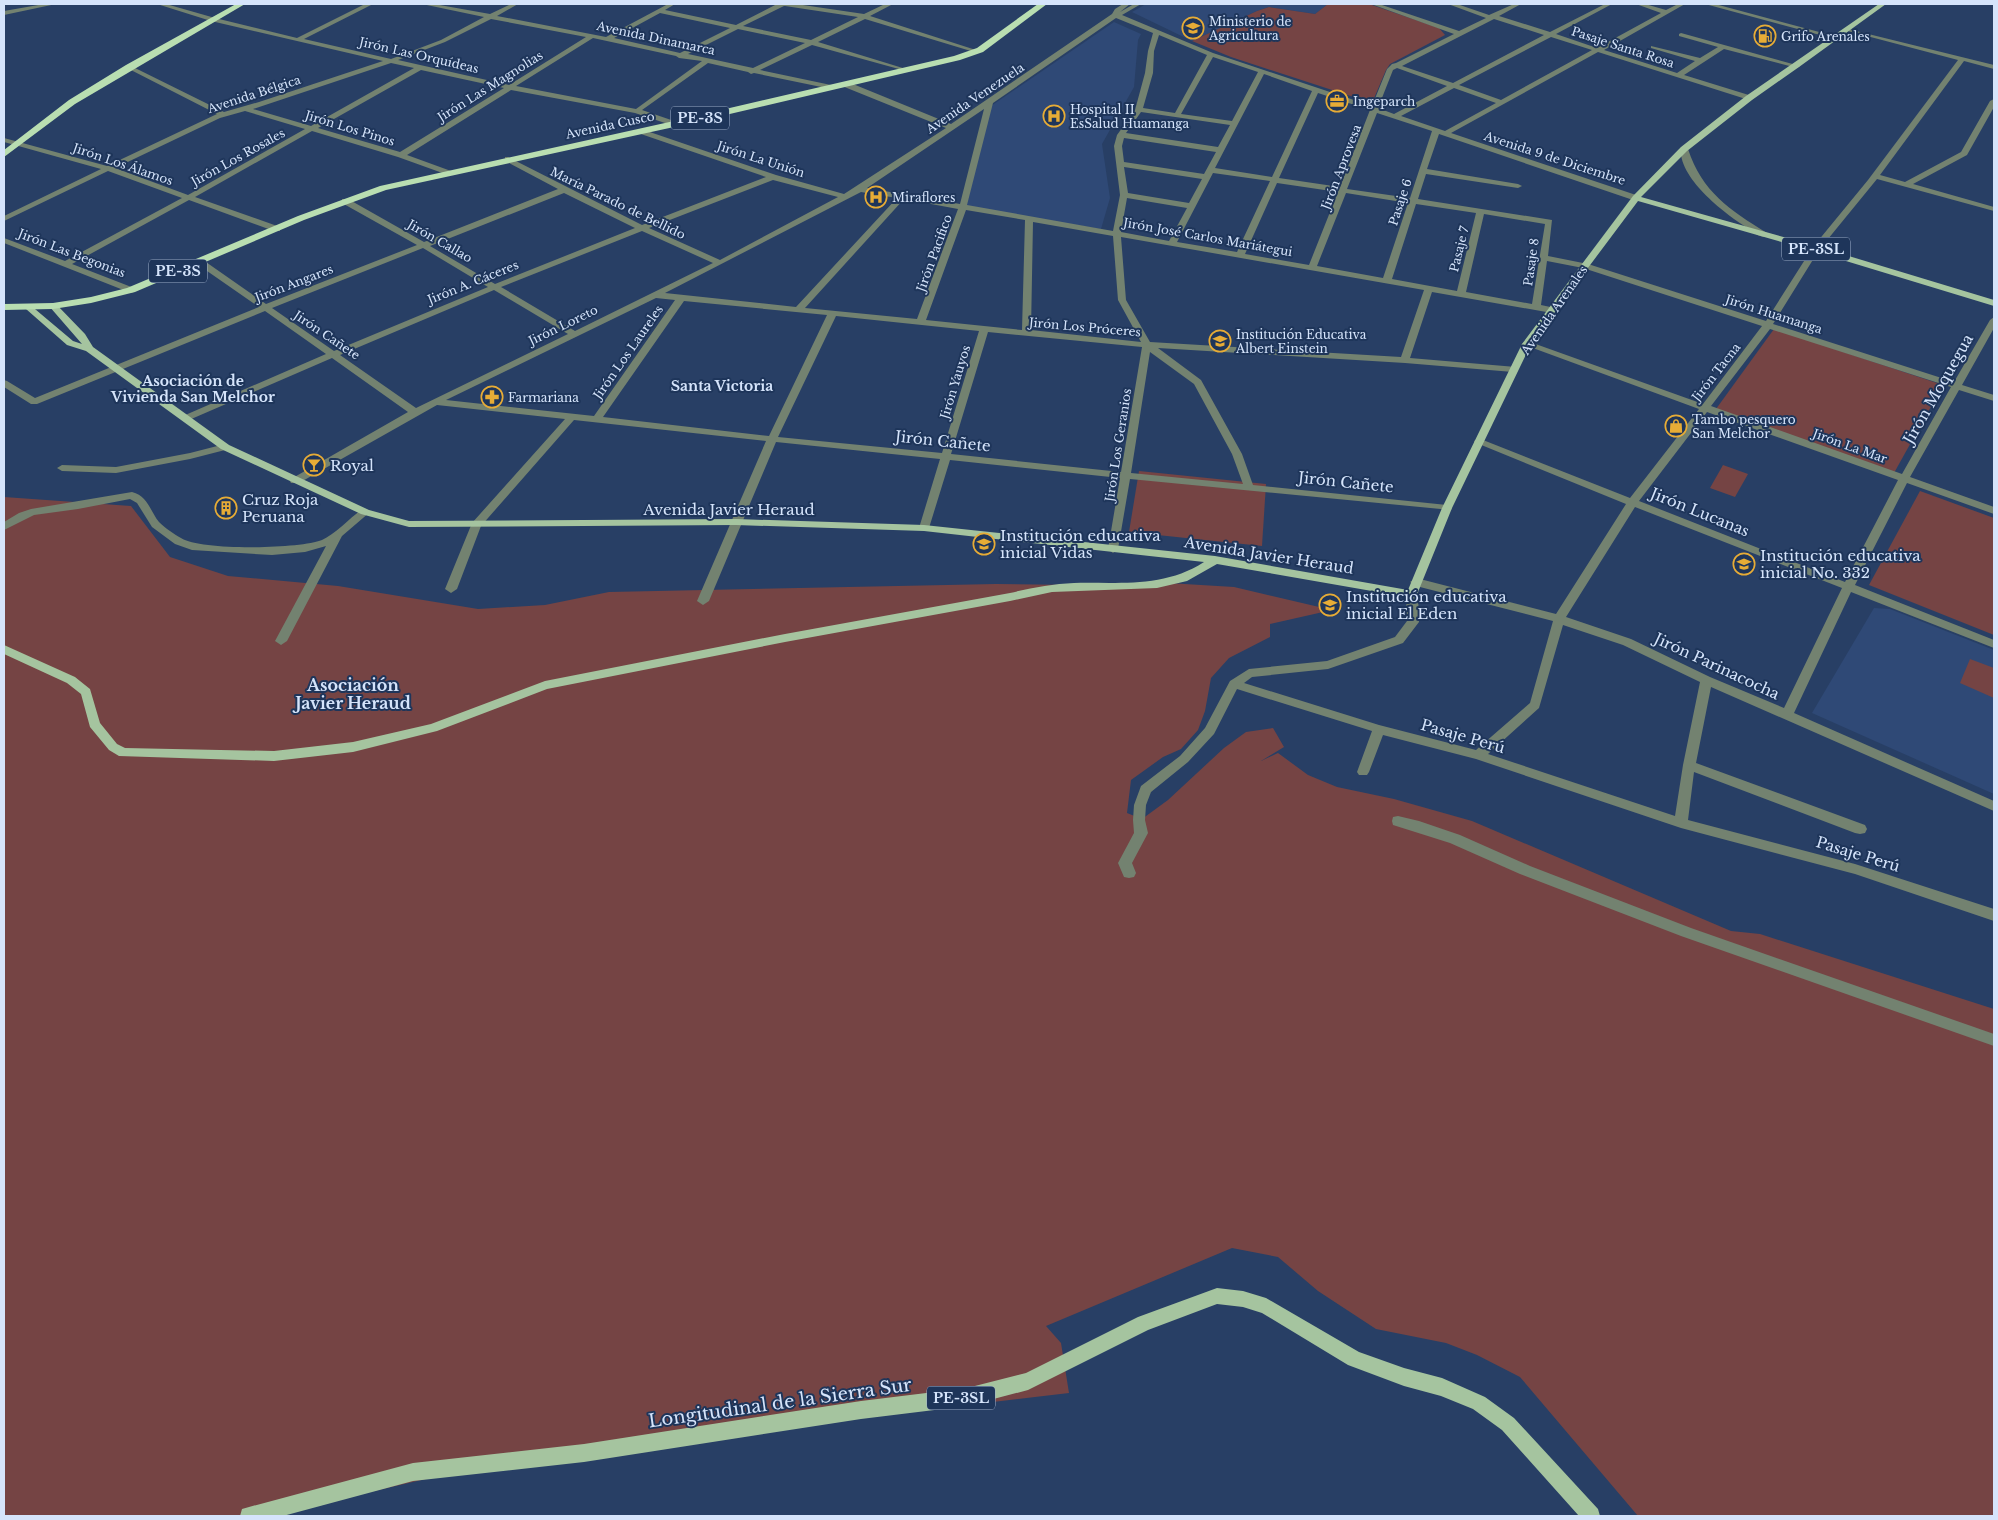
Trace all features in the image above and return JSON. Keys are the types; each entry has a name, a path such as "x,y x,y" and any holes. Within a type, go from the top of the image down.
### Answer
{"highway":[{"path":"4,154 9,142 72,102 129,67 241,4"},
{"name":"Avenida Cusco","path":"345,201 384,188 448,172 674,124 957,58 976,51 1042,4"},
{"name":"PE-3S","path":"4,307 53,306 91,300 131,290 345,201"}],"main road":[{"name":"Avenida Arenales","path":"1414,588 1447,508 1527,344 1636,198 1684,149 1749,98 1883,4"},
{"name":"Avenida 9 de Diciembre","path":"1636,198 1816,249 1994,303"},
{"name":"Avenida Javier Heraud","path":"53,306 58,315 84,336 89,349"},
{"name":"Avenida Javier Heraud","path":"29,307 70,343 89,349 225,448 365,512 409,524 736,522 924,528 1215,560 1414,588"},
{"path":"4,649 71,680 86,692 94,724 113,747 123,753 274,756 353,746 433,728 545,685 785,638 1000,599 1031,590 1072,586 1141,586 1180,580 1215,560"},
{"name":"Longitudinal de la Sierra Sur","path":"249,1516 413,1472 584,1453 861,1410 967,1398 1028,1382 1144,1323 1188,1305 1217,1296 1243,1299 1266,1306 1354,1359 1404,1377 1442,1387 1479,1403 1508,1424 1591,1516"}],"street":[{"path":"4,13 48,4"},
{"name":"Jirón Las Orquídeas","path":"160,4 213,20 298,40 509,87 637,111 674,124"},
{"path":"298,40 370,4"},
{"name":"Avenida Dinamarca","path":"424,4 823,88"},
{"name":"Avenida Bélgica","path":"4,219 223,114 393,60 442,41 486,17 515,4"},
{"path":"604,41 672,4"},
{"path":"678,56 783,4 863,16 976,51"},
{"path":"750,72 890,4"},
{"name":"Avenida Venezuela","path":"1115,15 1117,10 1127,4"},
{"name":"Avenida Venezuela","path":"846,197 990,103 1115,15 1124,13 1138,4"},
{"path":"1374,4 1457,33"},
{"name":"Pasaje Santa Rosa","path":"1451,4 1749,98"},
{"path":"1394,65 1518,4"},
{"path":"1395,116 1608,4"},
{"path":"1639,4 1666,12"},
{"path":"1440,132 1503,104 1682,4"},
{"path":"1708,4 1836,37"},
{"path":"659,11 811,42 904,70"},
{"name":"Avenida 9 de Diciembre","path":"1115,15 1211,54 1636,198"},
{"path":"1846,29 1994,67"},
{"path":"1156,32 1151,51 1149,73 1138,110 1121,135 1118,146 1122,164 1124,195 1117,234 1122,300 1147,345 1198,382 1237,454 1249,487"},
{"path":"1681,35 1797,66"},
{"name":"Jirón Las Magnolias","path":"401,155 589,38"},
{"path":"1653,46 1702,61"},
{"path":"1677,76 1724,46"},
{"path":"1176,115 1211,54"},
{"name":"Jirón Tacna","path":"1478,755 1534,705 1559,619 1633,501 1768,325 1816,249 1875,176 1962,60"},
{"path":"637,111 706,62"},
{"path":"1394,65 1503,104"},
{"name":"Jirón Aprovesa","path":"1313,267 1390,69 1394,65"},
{"path":"129,67 223,114"},
{"name":"Jirón Los Rosales","path":"65,264 188,198 421,67"},
{"path":"1172,243 1262,71"},
{"path":"845,84 952,127"},
{"path":"1240,254 1316,89"},
{"path":"1907,184 1964,153 1994,101"},
{"name":"Jirón Pacifico","path":"920,323 963,207 990,103"},
{"name":"Jirón Los Pinos","path":"245,108 401,155 448,172"},
{"path":"1138,110 1234,123"},
{"name":"Jirón La Unión","path":"641,131 773,177 846,197"},
{"name":"Pasaje 6","path":"1387,280 1412,200 1440,132"},
{"path":"1121,135 1221,150"},
{"name":"Jirón Los Álamos","path":"9,142 109,169 277,229"},
{"path":"1684,149 1686,158 1708,196 1764,235"},
{"name":"María Parado de Bellido","path":"508,159 639,228 720,263"},
{"path":"1122,164 1274,179 1481,211"},
{"path":"1423,171 1518,186"},
{"path":"1875,176 1994,209"},
{"name":"Jirón A. Cáceres","path":"186,418 333,353 639,228 773,177"},
{"name":"Jirón José Carlos Mariátegui","path":"860,189 1552,310"},
{"name":"Jirón Angares","path":"4,383 34,402 564,190"},
{"path":"1124,195 1192,206"},
{"path":"798,310 903,196"},
{"name":"Jirón Loreto","path":"295,481 415,412 720,263 846,197"},
{"name":"Jirón Callao","path":"345,201 574,334"},
{"name":"Pasaje 8","path":"1481,211 1549,222 1536,307"},
{"name":"Pasaje 7","path":"1461,293 1481,211"},
{"path":"1026,334 1029,219"},
{"name":"Jirón Las Begonias","path":"4,240 131,290"},
{"name":"Jirón Huamanga","path":"1544,258 1585,266 1994,398"},
{"name":"Jirón Cañete","path":"200,262 415,412"},
{"path":"1405,360 1428,287"},
{"name":"Jirón Los Próceres","path":"655,295 984,330 1147,345 1405,360 1514,370"},
{"name":"Jirón Los Laureles","path":"596,420 681,298"},
{"path":"703,601 772,439 832,314"},
{"name":"Jirón Moquegua","path":"1786,715 1848,587 1904,479 1994,320"},
{"name":"Jirón Yauyos","path":"924,528 984,330"},
{"name":"Jirón La Mar","path":"1527,344 1705,406 1994,511"},
{"name":"Jirón Los Geranios","path":"1113,549 1147,345"},
{"name":"Jirón Cañete","path":"435,402 772,439 1447,508"},
{"path":"451,589 476,525 572,417"},
{"name":"Jirón Lucanas","path":"1479,442 1994,644"},
{"path":"62,468 116,470 225,448"},
{"path":"4,527 18,516 29,512 78,506 132,495 141,500 156,525 179,542 192,546 272,551 305,548 327,542 365,512"},
{"path":"280,641 336,536"},
{"name":"Jirón Parinacocha","path":"1414,588 1559,619 1627,642 1706,680 1994,806"},
{"name":"Avenida Arenales","path":"1234,684 1249,672 1328,665 1399,640 1413,622 1414,588"},
{"path":"1682,823 1689,765 1706,680"},
{"path":"1129,873 1125,863 1140,833 1140,805 1146,789 1184,759 1210,731 1234,684"},
{"name":"Pasaje Perú","path":"1234,684 1379,729 1478,755 1682,823 1855,869 1994,915"},
{"path":"1363,772 1379,729"},
{"path":"1689,765 1860,828"},
{"path":"1398,821 1419,826 1455,839 1525,870 1686,932 1994,1040"}],"shaded area":[{"name":"Ministerio de Agricultura","path":"1146,4 1328,4 1315,14 1269,7 1192,41 1132,12"},
{"path":"1328,4 1369,4 1439,28 1445,35 1390,64 1372,103 1231,57 1192,41 1269,7 1315,14"},
{"name":"Hospital II EsSalud Huamanga","path":"1114,22 1141,34 1138,40 1134,87 1102,144 1110,198 1101,229 966,207 991,106"},
{"path":"1774,329 1943,385 1894,473 1716,409"},
{"path":"1723,465 1748,474 1735,497 1710,488"},
{"path":"1139,471 1266,484 1262,546 1129,532"},
{"path":"1920,491 1994,518 1994,635 1869,585"},
{"path":"4,497 131,506 170,557 228,576 338,586 478,609 545,605 609,592 996,584 1168,583 1234,587 1332,610 1270,624 1270,637 1229,658 1211,678 1205,711 1198,730 1181,749 1163,757 1131,780 1127,813 1142,819 1168,800 1224,748 1246,732 1273,728 1284,747 1261,761 1278,753 1308,775 1337,787 1394,799 1472,821 1731,931 1760,934 1994,1009 1994,1516 1638,1516 1520,1377 1477,1355 1446,1343 1376,1329 1318,1291 1278,1257 1232,1248 1046,1326 1061,1343 1069,1393 512,1459 266,1516 4,1516"},
{"path":"1874,608 1890,609 1994,650 1994,794 1812,713"},
{"path":"1970,659 1994,668 1994,698 1960,683"}],"place":[{"name":"Ministerio de Agricultura","path":"1193,28"},
{"name":"Grifo Arenales","path":"1765,36"},
{"name":"Ingeparch","path":"1337,101"},
{"name":"Hospital II EsSalud Huamanga","path":"1054,116"},
{"name":"Miraflores","path":"876,197"},
{"name":"Institución Educativa Albert Einstein","path":"1220,341"},
{"name":"Farmariana","path":"492,397"},
{"name":"Tambo pesquero San Melchor","path":"1676,426"},
{"name":"Royal","path":"314,465"},
{"name":"Cruz Roja Peruana","path":"226,508"},
{"name":"Institución educativa inicial Vidas","path":"984,544"},
{"name":"Institución educativa inicial No. 332","path":"1744,564"},
{"name":"Institución educativa inicial El Eden","path":"1330,605"}],"district":[{"name":"Santa Victoria","path":"722,386"},
{"name":"Asociación de Vivienda San Melchor","path":"193,390"},
{"name":"Asociación Javier Heraud","path":"353,694"}]}
